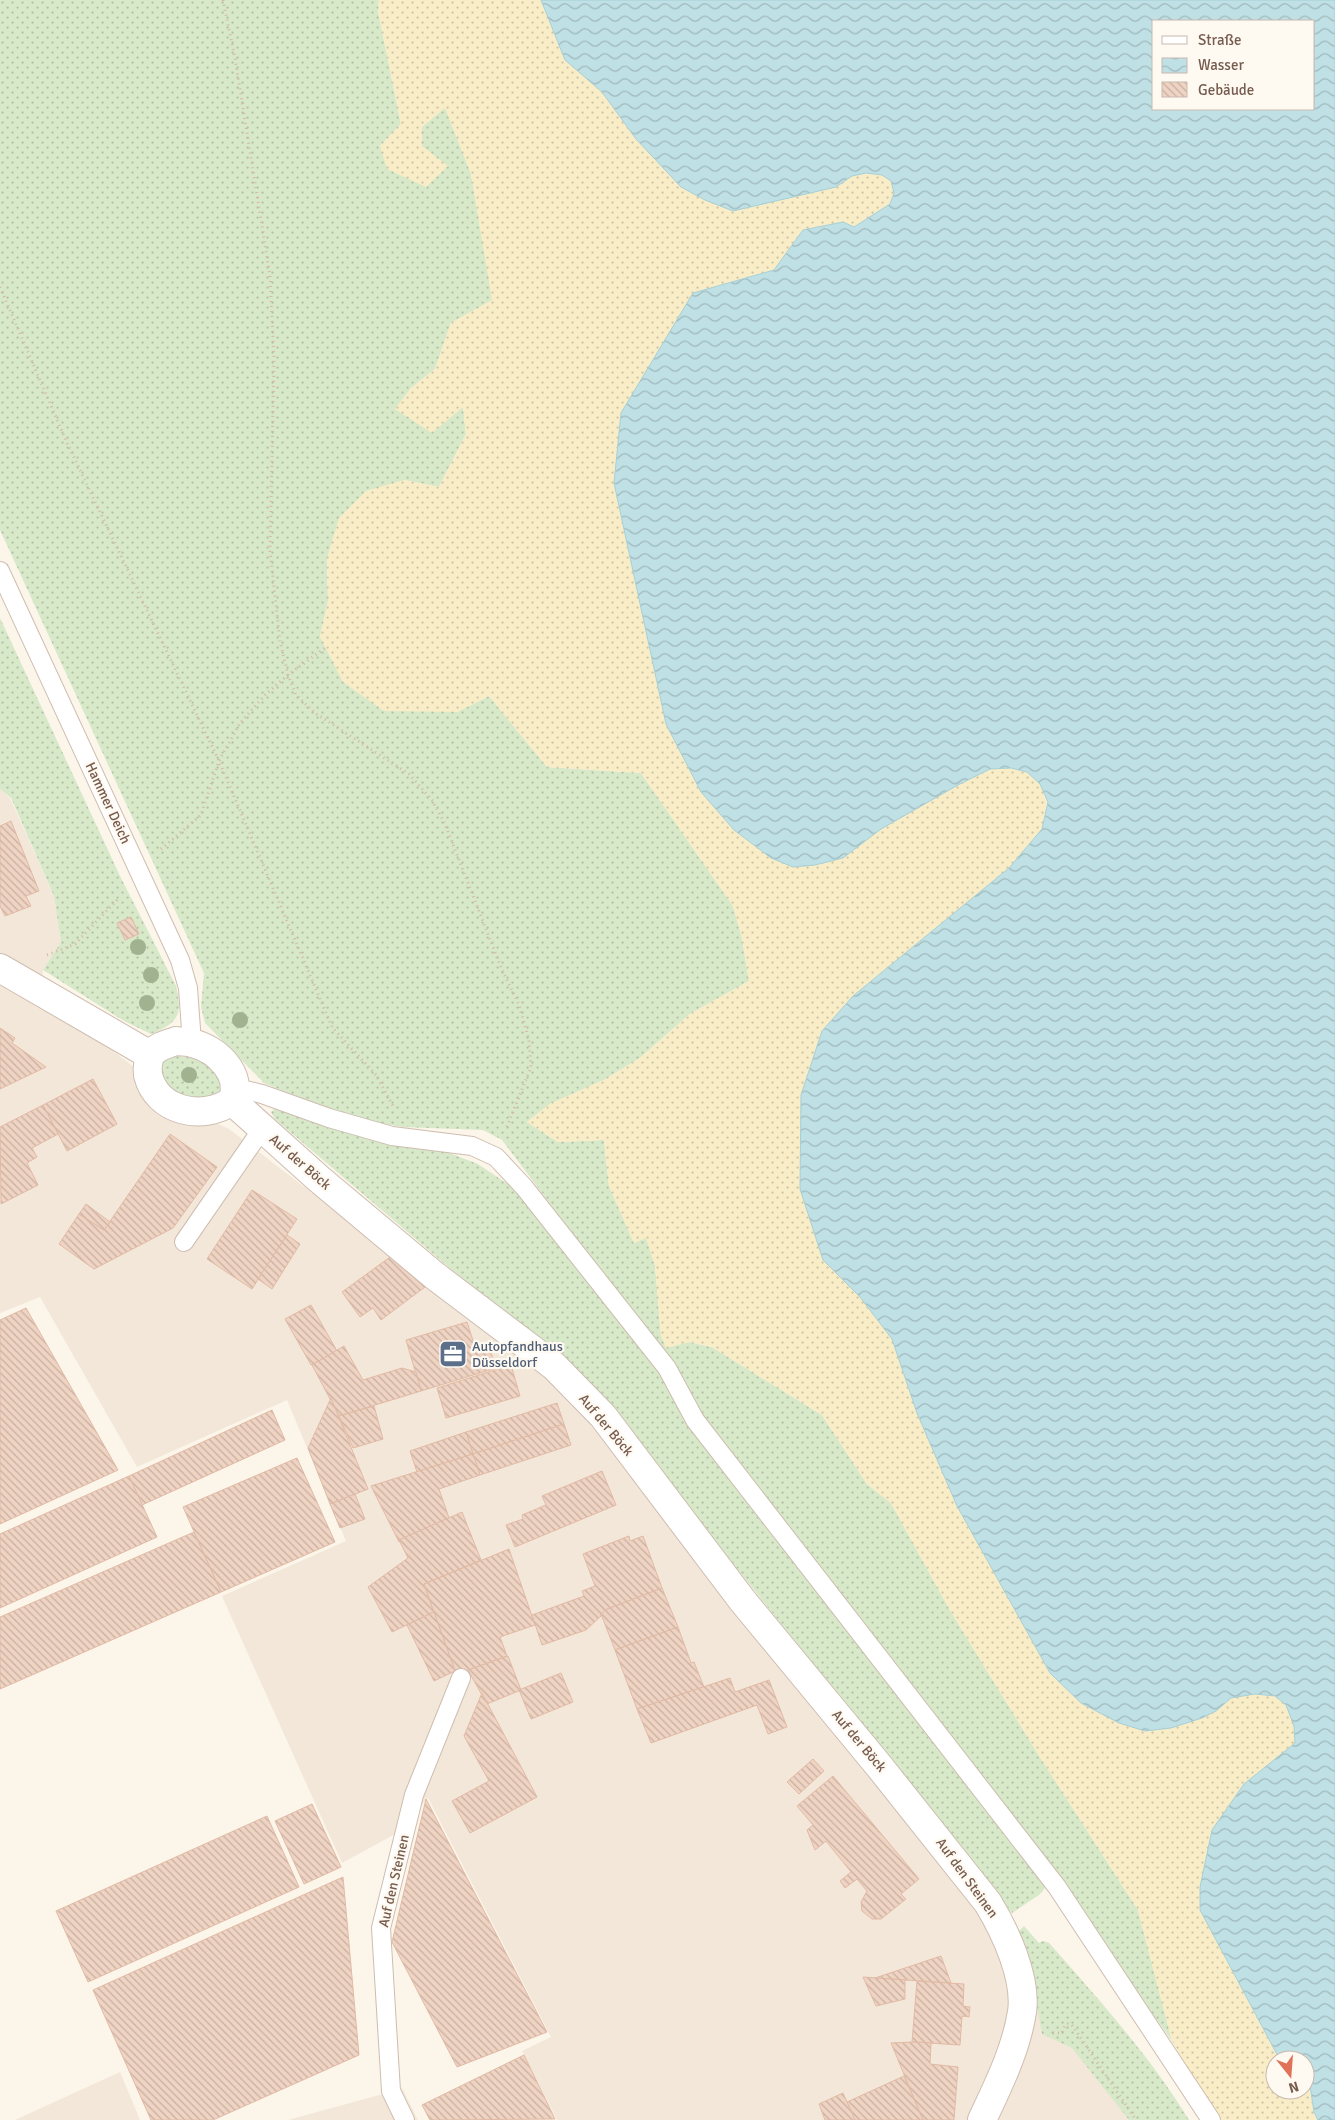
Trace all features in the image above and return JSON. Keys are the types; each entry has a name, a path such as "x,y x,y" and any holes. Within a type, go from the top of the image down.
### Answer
{"street":[{"path":"5,971 150,1055"},
{"path":"192,1042 176,1041 156,1050 150,1055 148,1072 150,1083 156,1093 165,1102 185,1110 204,1112 217,1110 234,1094"},
{"name":"Auf der Böck","path":"192,1042 210,1050 222,1060 230,1071 234,1094 262,1129 428,1270 554,1366 603,1416 742,1600 916,1812"},
{"name":"Auf den Steinen","path":"916,1812 965,1872 1000,1923 1018,1975 1022,1996 1022,2011 1013,2046 997,2090 982,2120"}],"lane":[{"name":"Hammer Deich","path":"0,571 180,960 188,988 192,1042"},
{"path":"234,1094 262,1094 329,1118 406,1138 472,1146 496,1157 524,1186 667,1368 695,1420 1057,1887 1210,2120"},
{"path":"184,1242 262,1129"},
{"name":"Auf den Steinen","path":"404,2120 391,2091 381,1928 414,1795 461,1678"}],"path":[{"path":"222,0 234,58 270,276 274,359 270,551 280,641 288,675 296,695 315,713 409,774 432,800 445,824 502,970 519,1005 529,1040 531,1067 496,1157"},
{"path":"0,287 66,443 219,761 332,1027 376,1076 393,1105 406,1138"},
{"path":"5,971 75,944 140,874 151,854 165,847 201,815 219,761 240,723 266,694 325,648"},
{"path":"1022,2011 1057,2035 1062,2033 1065,2025 1072,2025 1136,2120"}],"shaded area":[{"path":"0,789 10,798 54,896 61,942 43,970 40,994 139,1071 212,1121 229,1129 563,1386 741,1618 981,1916 1039,1943 1043,1941 1049,1943 1101,2002 1148,2061 1189,2120 557,2120 522,2051 551,2037 428,1798 397,1833 342,1863 222,1596 346,1541 287,1400 137,1467 40,1297 0,1313"},
{"path":"120,2072 140,2120 15,2120"},
{"path":"402,2088 418,2120 288,2120 383,2094"}],"green space":[{"path":"0,0 379,0 378,11 401,124 380,146 448,167 422,147 422,127 445,107 471,174 493,300 451,323 435,369 410,389 463,406 466,434 439,487 404,480 327,558 328,601 320,637 457,712 489,696 547,767 641,773 733,906 742,938 749,981 690,1014 640,1058 604,1080 550,1104 527,1122 558,1142 604,1140 609,1186 634,1243 646,1237 655,1265 661,1336 712,1347 822,1415 867,1484 891,1503 951,1612 1038,1754 1138,1910 1172,2041 1060,1885 698,1413 684,1381 502,1140 483,1130 403,1127 351,1119 264,1083 205,1023 201,1007 204,973 0,530"},
{"path":"0,618 120,876 176,986 179,1004 176,1017 173,1022 151,1034 124,1021 43,970 61,942 54,896 11,798 0,789"},
{"path":"167,1056 200,1060 214,1068 221,1083 220,1094 215,1098 208,1099 192,1098 169,1087 164,1083 160,1075 159,1065"},
{"path":"277,1107 447,1152 478,1164 524,1195 552,1227 1046,1887 1039,1895 1012,1913 631,1436 575,1375 275,1119 271,1112"},
{"path":"1024,1926 1039,1943 1043,1941 1049,1943 1105,2007 1158,2073 1189,2120 1129,2120 1072,2048 1042,2034 1030,1966 1019,1931"}],"sand":[{"path":"379,0 541,0 565,60 602,92 636,139 681,187 705,200 733,211 836,187 852,176 866,173 882,175 891,181 894,193 890,204 854,227 843,222 803,230 775,270 693,293 701,792 734,830 771,858 843,858 881,829 990,769 1011,768 1027,772 1040,784 1048,802 1042,829 1009,868 853,996 822,1031 823,1260 860,1297 892,1339 917,1413 957,1506 1050,1673 1081,1703 1216,1711 1231,1698 1244,1694 1260,1694 1276,1697 1289,1709 1294,1724 1296,1743 1275,1760 1224,1956 1275,2050 1265,2050 1265,2100 1312,2100 1314,2112 1318,2120 1219,2120 1172,2041 1138,1910 1038,1754 951,1612 891,1503 867,1484 822,1415 712,1347 690,1342 666,1348 661,1336 655,1265 646,1238 634,1243 609,1186 604,1140 558,1142 527,1122 550,1104 604,1080 640,1058 690,1014 749,981 742,938 733,906 641,773 547,767 489,696 457,712 384,711 343,682 320,637 328,601 327,558 339,518 366,491 404,480 439,487 466,434 463,407 432,433 395,409 410,389 435,369 451,323 492,300 471,174 445,108 422,127 422,146 448,166 426,187 387,169 380,146 401,124 378,11"}],"water":[{"path":"541,0 1335,0 1335,2120 1318,2120 1314,2112 1312,2100 1315,2100 1315,2050 1275,2050 1200,1910 1200,1887 1212,1830 1244,1784 1295,1743 1294,1726 1286,1705 1275,1696 1255,1694 1231,1698 1216,1711 1202,1718 1171,1728 1145,1731 1119,1723 1081,1703 1050,1673 957,1506 917,1413 892,1339 860,1297 823,1260 800,1189 801,1095 822,1031 853,996 1009,868 1042,829 1048,802 1040,784 1027,772 1011,768 990,769 881,829 843,858 815,865 793,867 771,858 734,830 701,792 666,724 614,483 621,413 693,293 774,270 803,230 843,222 854,227 890,204 894,193 891,181 882,175 866,173 852,176 836,187 733,211 705,200 681,187 636,139 602,92 565,60"}],"building":[{"path":"11,821 39,891 26,896 31,906 5,916 0,906 0,826"},
{"path":"131,917 139,934 125,940 117,923"},
{"path":"0,1028 15,1038 12,1043 46,1067 0,1089"},
{"path":"93,1079 117,1124 67,1151 43,1105"},
{"path":"43,1105 58,1134 32,1148 37,1157 27,1163 38,1185 1,1204 0,1127"},
{"path":"170,1134 217,1167 173,1228 94,1269 59,1244 79,1214 104,1230"},
{"path":"252,1190 297,1219 252,1289 207,1259"},
{"path":"86,1204 110,1222 104,1230 79,1214"},
{"path":"287,1235 300,1244 272,1289 258,1279"},
{"path":"390,1257 425,1287 381,1320 373,1308 360,1317 342,1292"},
{"path":"311,1305 337,1351 311,1365 285,1319"},
{"path":"26,1308 118,1470 0,1524 0,1320"},
{"path":"467,1322 476,1350 489,1346 496,1368 421,1391 406,1340"},
{"path":"344,1346 363,1380 402,1368 416,1372 421,1391 339,1416 312,1365"},
{"path":"511,1365 520,1396 446,1418 437,1388"},
{"path":"331,1398 368,1489 330,1504 308,1448"},
{"path":"557,1403 564,1424 473,1454 466,1432"},
{"path":"374,1406 383,1439 353,1448 339,1416"},
{"path":"272,1410 285,1440 142,1505 129,1476"},
{"path":"564,1424 571,1445 480,1475 473,1454"},
{"path":"466,1432 473,1454 417,1472 410,1451"},
{"path":"473,1454 480,1475 439,1489 449,1518 399,1540 399,1542 371,1486"},
{"path":"297,1458 335,1542 221,1592 183,1507"},
{"path":"602,1471 616,1505 515,1547 506,1525 523,1519 522,1515 546,1505 542,1496"},
{"path":"129,1476 157,1537 0,1608 0,1534"},
{"path":"355,1494 365,1519 340,1528 330,1504"},
{"path":"462,1512 481,1560 424,1584 434,1612 392,1632 368,1587 408,1558 399,1540"},
{"path":"194,1532 221,1592 0,1689 0,1617"},
{"path":"629,1536 630,1541 643,1536 662,1588 605,1610 586,1630 542,1645 532,1615 584,1596 582,1591 595,1586 583,1554"},
{"path":"509,1549 535,1625 500,1637 507,1656 468,1670 473,1677 455,1671 424,1584"},
{"path":"662,1588 678,1627 615,1650 601,1614 605,1610"},
{"path":"434,1612 455,1671 434,1681 407,1625"},
{"path":"678,1627 691,1663 694,1662 704,1687 637,1709 615,1650"},
{"path":"508,1656 521,1690 487,1704 468,1670"},
{"path":"561,1673 573,1702 531,1719 519,1690"},
{"path":"730,1678 735,1692 769,1680 787,1727 768,1734 757,1705 651,1743 637,1709"},
{"path":"482,1693 537,1797 470,1833 452,1801 489,1781 464,1736"},
{"path":"813,1759 824,1771 799,1794 787,1782"},
{"path":"833,1776 919,1879 901,1894 906,1899 881,1919 872,1919 862,1911 861,1902 867,1891 857,1879 845,1888 840,1881 851,1872 826,1841 815,1850 807,1830 813,1825 797,1806"},
{"path":"426,1799 547,2032 457,2067 392,1942"},
{"path":"312,1804 341,1867 304,1884 275,1821"},
{"path":"267,1816 299,1887 88,1982 56,1911"},
{"path":"343,1877 359,2055 213,2120 151,2120 93,1990"},
{"path":"941,1956 951,1983 875,1978"},
{"path":"863,1977 905,1980 905,1999 876,2006"},
{"path":"917,1981 964,1984 963,2006 970,2007 969,2017 962,2016 960,2045 912,2042"},
{"path":"891,2043 931,2043 930,2064 958,2067 954,2120 923,2120"},
{"path":"524,2055 555,2119 430,2120 422,2105"},
{"path":"904,2076 923,2120 855,2120 847,2102"},
{"path":"843,2093 855,2120 825,2120 819,2104"}],"place":[{"name":"Autopfandhaus Düsseldorf","path":"453,1354"}]}
